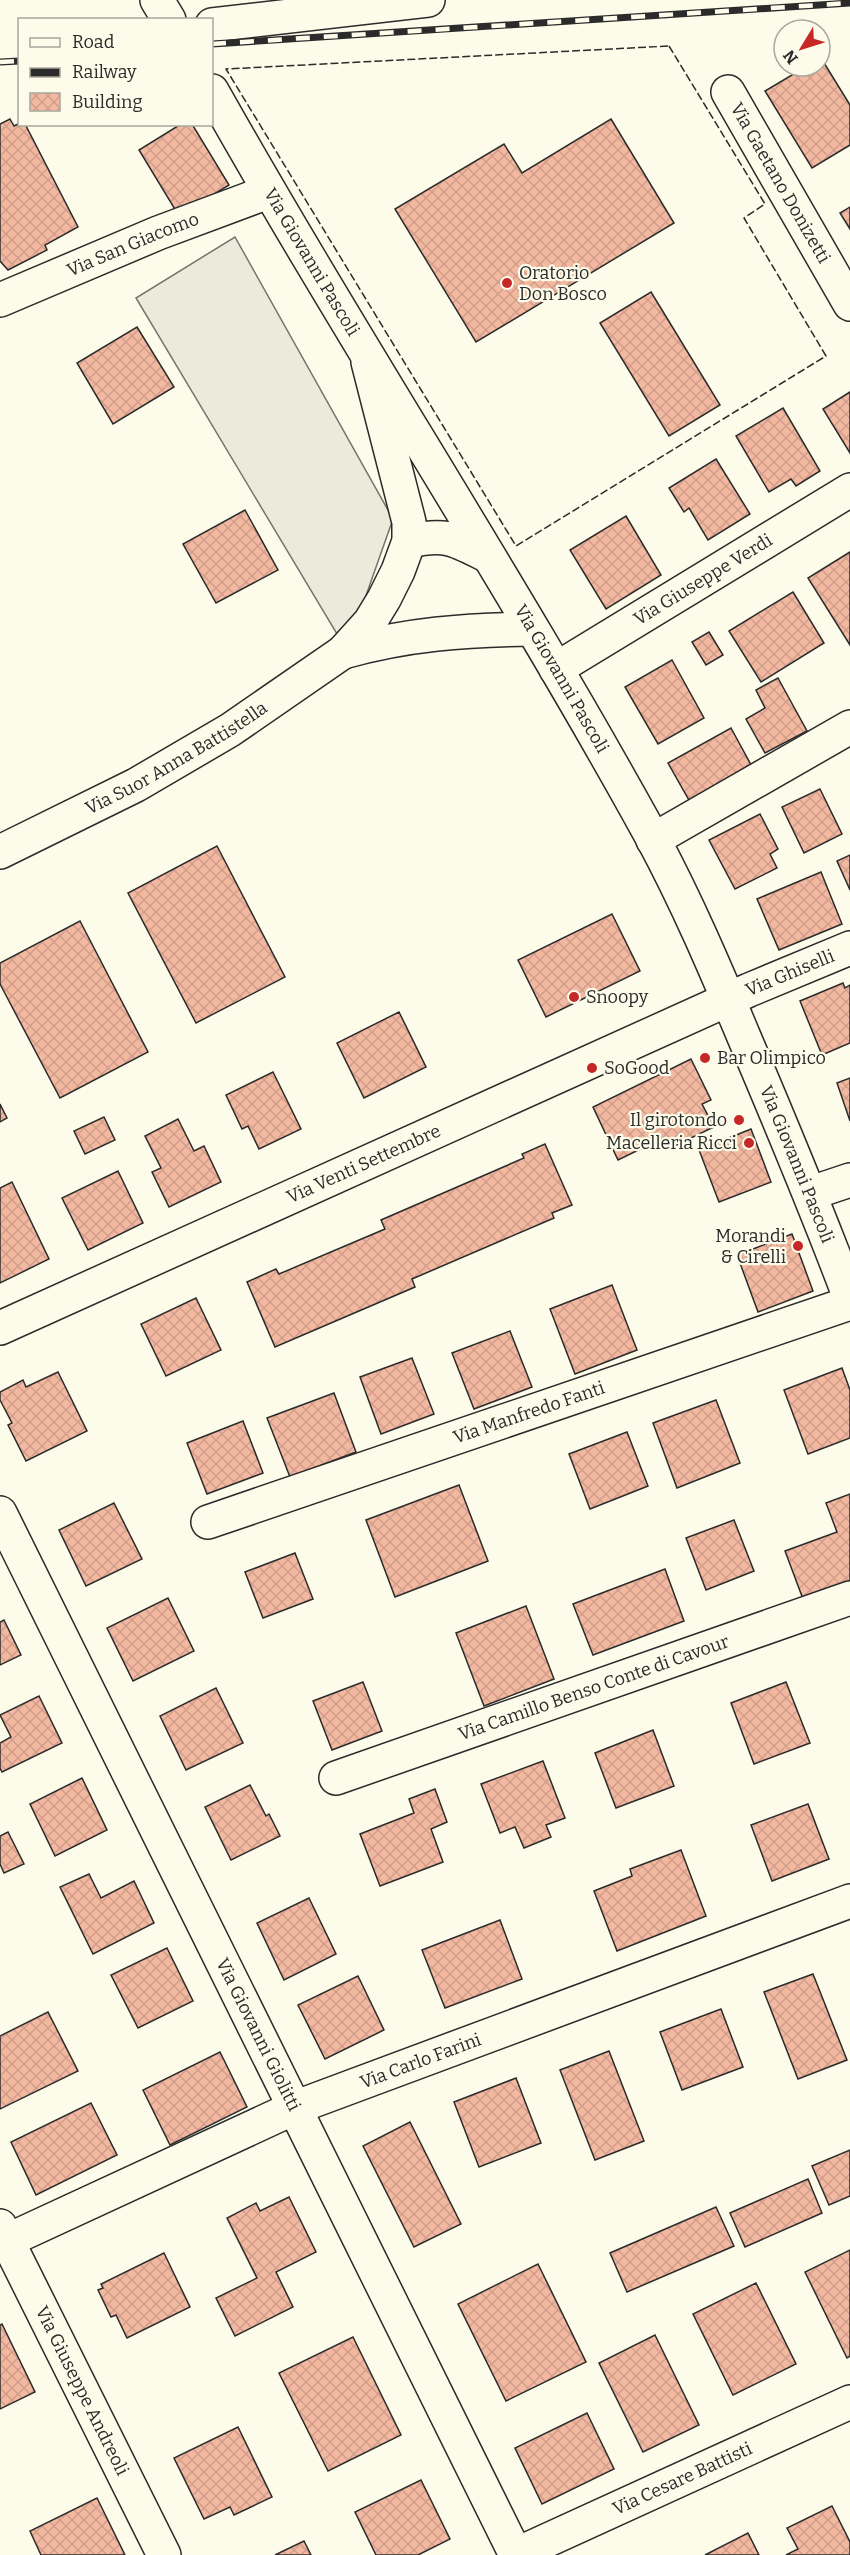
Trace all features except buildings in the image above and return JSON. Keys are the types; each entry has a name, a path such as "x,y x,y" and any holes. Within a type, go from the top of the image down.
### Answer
{"street":[{"path":"157,0 168,18"},
{"path":"213,25 428,0"},
{"name":"Via Gaetano Donizetti","path":"728,92 850,304"},
{"name":"Via Giovanni Pascoli","path":"213,94 268,192 556,669 653,840 729,999 811,1193 850,1301"},
{"name":"Via San Giacomo","path":"0,300 158,233 268,192"},
{"path":"343,652 370,622 398,571 409,542 409,522 366,355"},
{"name":"Via Giuseppe Verdi","path":"556,669 850,490"},
{"path":"409,542 433,536 448,538 488,556"},
{"path":"343,652 389,639 422,634 471,629 532,629"},
{"name":"Via Suor Anna Battistella","path":"0,852 146,780 230,730 343,652"},
{"path":"653,840 850,727"},
{"name":"Via Ghiselli","path":"729,999 850,948"},
{"name":"Via Venti Settembre","path":"0,1328 729,999"},
{"path":"811,1193 850,1180"},
{"name":"Via Manfredo Fanti","path":"208,1522 850,1301"},
{"name":"Via Giovanni Giolitti","path":"0,1513 515,2555"},
{"name":"Via Camillo Benso Conte di Cavour","path":"336,1778 850,1598"},
{"name":"Via Carlo Farini","path":"2,2237 294,2108 850,1901"},
{"name":"Via Giuseppe Andreoli","path":"2,2237 164,2555"},
{"name":"Via Cesare Battisti","path":"515,2555 850,2402"}],"shaded area":[{"path":"235,237 393,519 357,621 337,634 136,298"}],"railway":[{"path":"213,44 850,3"},
{"path":"0,62 18,61"}],"fence":[{"path":"669,46 765,204 744,218 826,356 516,546 226,69 669,46"}],"place":[{"name":"Oratorio Don Bosco","path":"507,283"},
{"name":"Snoopy","path":"574,997"},
{"name":"Bar Olimpico","path":"705,1058"},
{"name":"SoGood","path":"592,1068"},
{"name":"Il girotondo","path":"739,1120"},
{"name":"Macelleria Ricci","path":"749,1143"},
{"name":"Morandi & Cirelli","path":"798,1246"}]}
